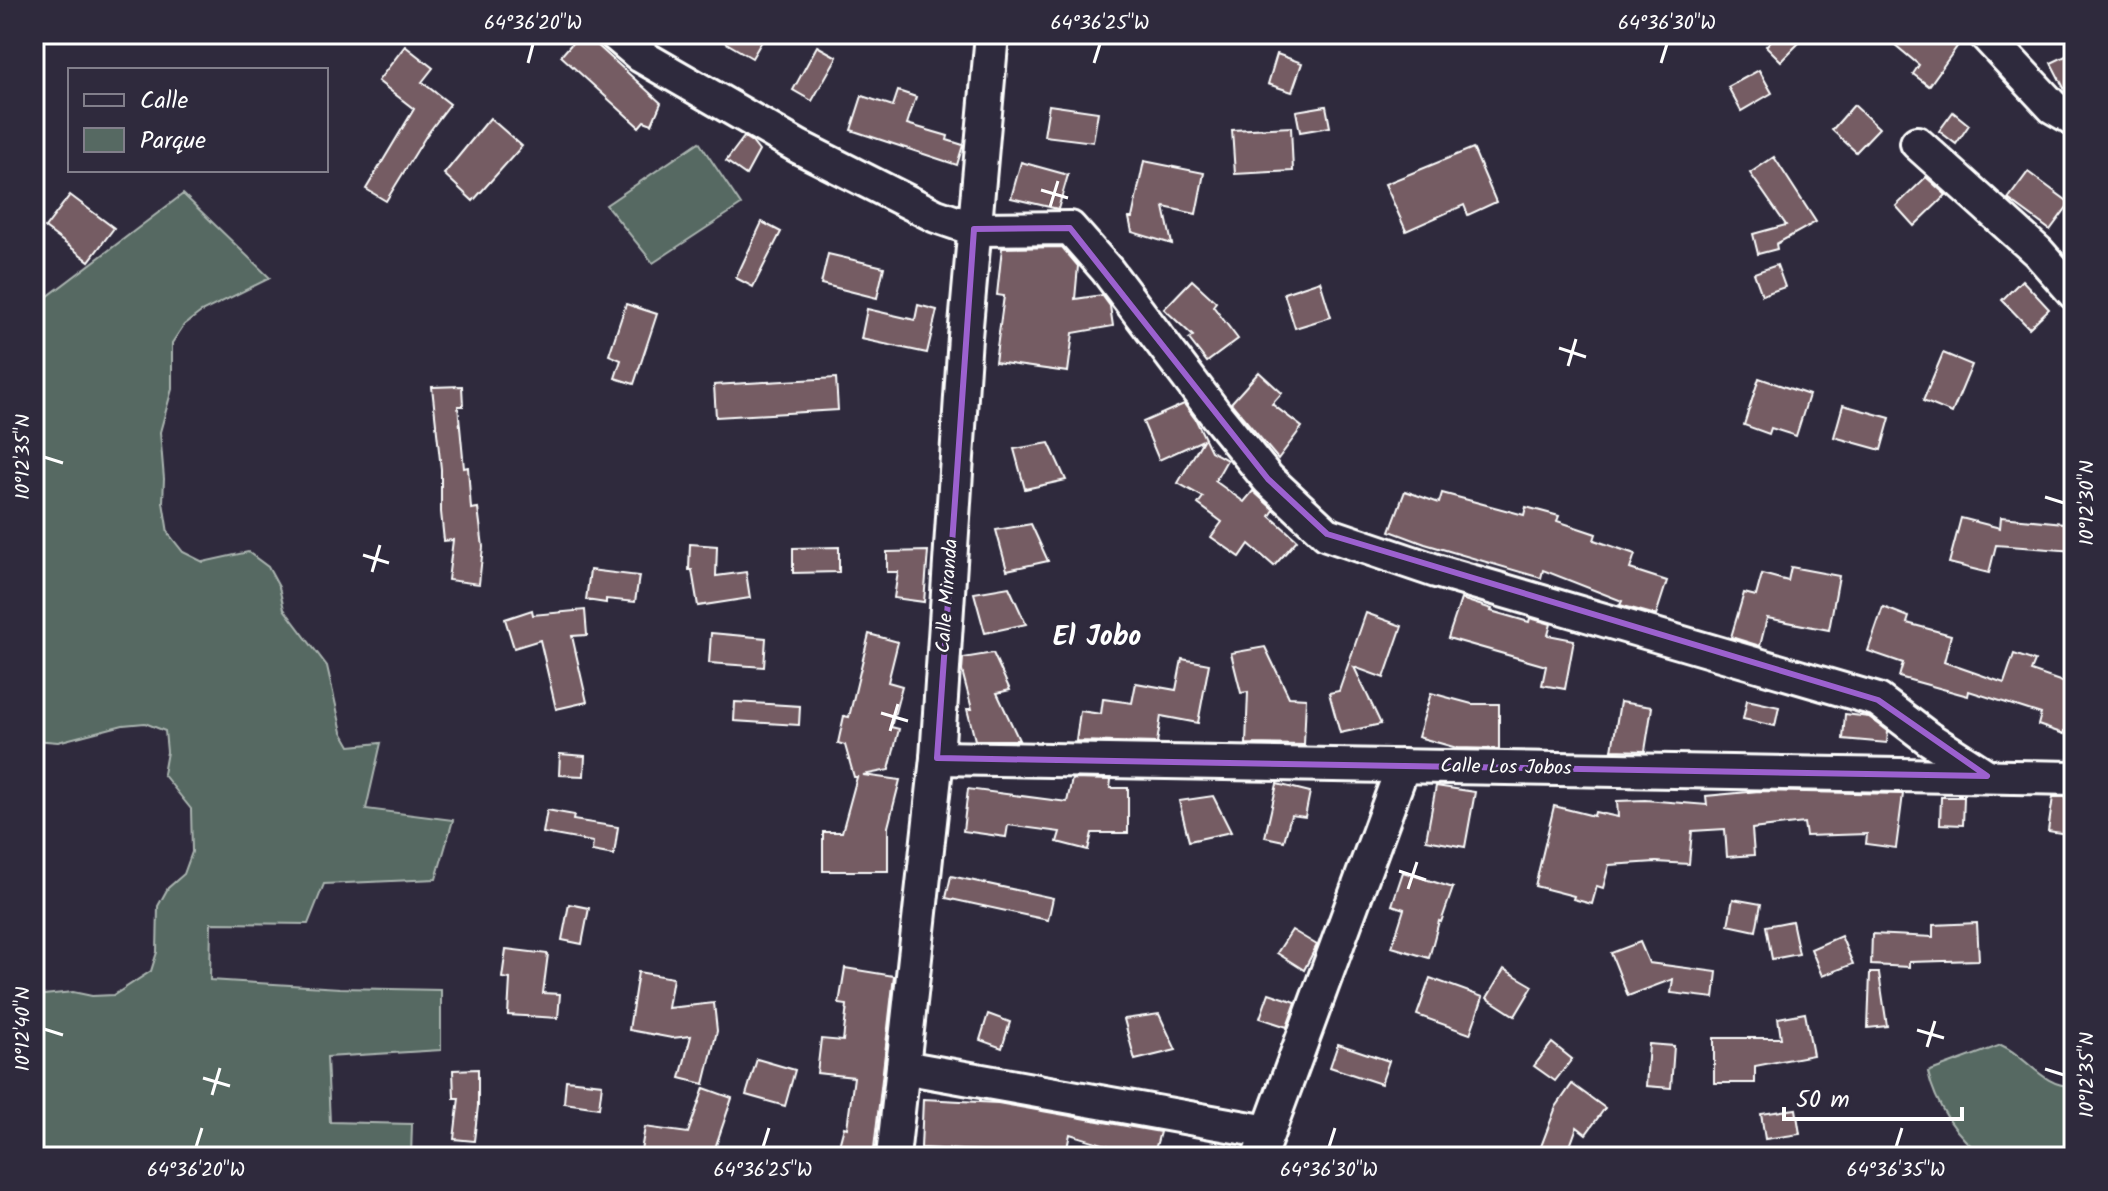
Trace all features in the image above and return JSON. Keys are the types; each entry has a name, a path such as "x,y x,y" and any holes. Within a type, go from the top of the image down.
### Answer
{"street":[{"path":"615,34 641,56 799,147 936,216 974,229 1070,228 1107,270 1268,479 1327,534 1436,571 1878,700 1928,738 1987,776"},
{"name":"Calle Miranda","path":"893,1157 937,758 965,337 992,34"},
{"path":"1985,34 2053,107 2074,119"},
{"path":"1917,143 2038,252 2074,293"},
{"name":"Calle Los Jobos","path":"937,758 2074,778"},
{"path":"903,1067 1263,1144 1403,766"}],"highlighted area":[{"path":"1070,228 1268,479 1327,534 1878,700 1987,776 1403,766 937,758 974,229"}],"green space":[{"path":"699,142 741,205 653,263 606,205"},
{"path":"183,194 270,278 201,312 184,325 172,343 172,389 160,432 163,502 168,533 183,552 203,562 248,552 268,567 279,587 284,609 327,666 342,732 350,746 381,743 366,809 453,820 436,879 324,884 308,924 211,923 210,980 441,990 441,1050 327,1057 330,1122 412,1124 411,1157 34,1157 34,996 73,992 92,996 114,995 151,971 157,952 158,906 168,888 184,874 192,852 191,809 163,774 167,752 165,731 145,723 123,725 58,742 34,740 34,314 43,300"},
{"path":"2001,1045 2044,1077 2074,1086 2074,1157 1985,1157 1965,1140 1949,1119 1936,1096 1928,1072"}],"building":[{"path":"580,34 585,34 661,103 652,124 644,121 639,127 561,56"},
{"path":"711,34 766,34 752,58"},
{"path":"1777,34 1808,34 1781,61 1766,46"},
{"path":"1882,34 1966,34 1929,86 1913,74 1919,65"},
{"path":"405,46 433,68 422,82 450,104 426,136 386,201 366,189 414,109 378,81"},
{"path":"817,46 837,57 812,101 793,90"},
{"path":"2074,52 2074,97 2066,92 2051,63"},
{"path":"1277,54 1302,63 1292,92 1268,84"},
{"path":"1759,70 1772,93 1741,111 1728,87"},
{"path":"898,91 916,97 907,124 948,136 947,140 963,145 957,165 851,130 862,96 893,106"},
{"path":"1049,105 1098,112 1093,142 1044,136"},
{"path":"1854,105 1879,128 1856,152 1832,130"},
{"path":"1326,106 1330,127 1300,132 1296,111"},
{"path":"1953,112 1969,125 1956,144 1939,131"},
{"path":"490,118 522,146 473,201 444,174"},
{"path":"1291,127 1293,171 1235,174 1232,130"},
{"path":"744,137 759,151 746,175 726,161"},
{"path":"1473,148 1496,202 1468,215 1464,205 1406,231 1385,184"},
{"path":"1774,157 1816,222 1776,244 1777,249 1758,254 1753,234 1786,225 1750,173"},
{"path":"1144,161 1204,173 1196,214 1164,207 1172,244 1132,232 1129,218 1132,218"},
{"path":"1021,162 1068,175 1058,209 1011,198"},
{"path":"2028,172 2070,203 2050,230 2008,199"},
{"path":"1926,177 1946,195 1914,226 1896,206"},
{"path":"70,195 114,228 89,261 45,228"},
{"path":"762,222 781,232 753,287 736,278"},
{"path":"1062,247 1078,266 1075,299 1102,295 1110,306 1113,326 1073,333 1068,372 995,362 1004,296 997,295 1002,248"},
{"path":"828,254 884,267 877,298 821,284"},
{"path":"1777,265 1785,287 1762,295 1754,273"},
{"path":"1192,280 1216,302 1213,306 1238,339 1207,362 1189,339 1193,336 1164,309"},
{"path":"2022,280 2049,309 2029,328 2002,300"},
{"path":"1320,281 1331,317 1295,328 1284,293"},
{"path":"626,304 657,314 634,384 615,378 621,360 609,355"},
{"path":"918,305 937,310 927,353 861,339 867,309 915,320"},
{"path":"1943,353 1972,365 1952,413 1923,401"},
{"path":"1259,372 1282,393 1272,404 1302,427 1278,459 1231,403"},
{"path":"836,378 838,410 716,417 714,385"},
{"path":"1759,378 1809,395 1796,436 1771,428 1769,434 1744,425"},
{"path":"462,386 463,406 458,406 464,468 468,467 471,509 478,508 483,547 479,584 448,580 453,540 444,541 441,512 441,469 432,387"},
{"path":"1184,404 1196,420 1211,451 1227,460 1215,481 1244,502 1253,491 1274,510 1270,516 1297,540 1274,566 1249,544 1240,557 1211,537 1222,522 1198,504 1203,497 1178,483 1203,440 1159,460 1143,422"},
{"path":"1843,405 1890,418 1881,450 1834,437"},
{"path":"1049,443 1066,480 1025,489 1014,449"},
{"path":"1405,491 1439,503 1442,493 1524,515 1526,507 1559,516 1557,521 1596,534 1594,540 1635,554 1630,569 1667,581 1656,615 1620,605 1622,601 1543,570 1541,578 1390,531"},
{"path":"2001,517 2074,524 2074,551 1996,545 1989,573 1949,563 1961,518 2000,528"},
{"path":"1031,524 1048,561 1007,570 996,530"},
{"path":"690,544 717,546 716,576 746,572 750,598 698,606 692,570 689,570"},
{"path":"839,547 839,572 793,573 793,548"},
{"path":"928,551 924,602 894,598 898,572 887,572 887,552"},
{"path":"1791,567 1839,576 1829,630 1767,618 1760,646 1731,637 1744,593 1756,596 1762,574 1788,581"},
{"path":"590,570 639,576 635,602 586,600"},
{"path":"1009,587 1026,624 985,633 974,593"},
{"path":"1461,599 1529,622 1530,618 1551,624 1548,635 1574,640 1565,689 1542,685 1546,666 1448,638"},
{"path":"1883,607 1909,617 1907,623 1951,635 1944,662 2004,683 2014,654 2035,661 2031,671 2074,686 2074,734 2064,731 2064,734 2038,725 2041,714 1969,691 1968,696 1899,677 1903,663 1868,651"},
{"path":"532,610 533,615 585,610 587,635 572,636 587,702 556,709 540,640 514,648 505,619"},
{"path":"1366,613 1402,626 1384,678 1354,667 1381,724 1340,733 1329,693 1339,691"},
{"path":"711,633 766,638 764,667 709,663"},
{"path":"869,634 898,642 888,682 902,686 891,727 899,729 889,770 863,775 900,780 888,827 888,871 823,871 823,832 842,832 857,777 854,777 845,745 838,743 844,716 849,717"},
{"path":"1265,647 1289,697 1306,698 1304,745 1246,744 1248,692 1241,693 1231,653"},
{"path":"993,653 1010,690 997,693 1019,740 975,740 967,709 972,709 962,671 963,658"},
{"path":"1182,659 1209,664 1198,723 1161,716 1157,743 1076,741 1080,711 1101,714 1103,699 1132,703 1136,683 1176,690"},
{"path":"1431,693 1472,704 1499,704 1499,749 1457,748 1418,737"},
{"path":"1747,700 1779,707 1775,726 1743,719"},
{"path":"735,702 800,706 799,725 734,721"},
{"path":"1620,702 1652,707 1645,751 1612,750"},
{"path":"1845,714 1869,717 1888,731 1887,743 1843,739"},
{"path":"560,754 585,756 584,776 559,775"},
{"path":"1072,779 1111,780 1110,788 1128,788 1128,833 1092,833 1088,850 1057,842 1060,832 1008,825 1006,837 963,831 968,789 1067,802"},
{"path":"1277,784 1310,792 1305,817 1291,815 1284,841 1265,837"},
{"path":"1436,786 1475,792 1465,847 1426,840"},
{"path":"1759,791 1903,794 1896,848 1866,844 1867,834 1806,836 1804,823 1752,829 1754,855 1727,857 1725,829 1692,831 1689,864 1656,862 1609,865 1603,888 1597,886 1592,904 1535,886 1554,806 1594,816 1595,812 1618,817 1617,801 1707,805 1706,796"},
{"path":"1213,796 1231,832 1189,841 1179,801"},
{"path":"1941,797 1964,797 1963,825 1940,824"},
{"path":"2053,797 2074,797 2074,835 2048,831"},
{"path":"547,810 574,815 573,820 618,827 614,855 592,851 593,842 543,833"},
{"path":"1403,872 1453,888 1439,921 1429,958 1392,947 1404,909 1392,905"},
{"path":"951,876 1053,898 1048,920 946,898"},
{"path":"1733,899 1761,904 1756,931 1728,925"},
{"path":"569,904 589,908 582,944 562,940"},
{"path":"1792,921 1799,954 1772,959 1766,926"},
{"path":"1977,923 1979,960 1909,962 1909,967 1871,965 1872,934 1933,937 1933,925"},
{"path":"1292,930 1317,945 1304,970 1277,953"},
{"path":"1841,936 1853,964 1822,976 1811,949"},
{"path":"1640,942 1649,963 1717,972 1714,998 1671,993 1673,979 1628,996 1611,953"},
{"path":"506,949 548,954 543,993 560,994 558,1018 508,1015 510,979 502,978"},
{"path":"845,968 894,976 873,1157 836,1157 844,1127 847,1128 854,1077 817,1073 821,1039 843,1041 847,1005 839,1004"},
{"path":"1504,969 1533,986 1515,1016 1487,998"},
{"path":"638,972 673,978 668,1008 714,1003 717,1031 704,1084 680,1078 691,1036 672,1038 629,1030"},
{"path":"1870,973 1879,973 1887,1026 1868,1028"},
{"path":"1430,978 1483,997 1470,1034 1417,1015"},
{"path":"1269,993 1296,1002 1287,1027 1260,1018"},
{"path":"1805,1013 1813,1055 1755,1066 1755,1083 1714,1083 1714,1038 1781,1038 1778,1018"},
{"path":"988,1014 1010,1022 1002,1048 980,1040"},
{"path":"1159,1014 1176,1050 1135,1060 1124,1019"},
{"path":"1552,1043 1572,1059 1555,1081 1534,1066"},
{"path":"1338,1044 1389,1061 1381,1084 1330,1067"},
{"path":"1649,1044 1674,1046 1671,1088 1646,1086"},
{"path":"757,1059 795,1070 785,1106 746,1095"},
{"path":"478,1069 474,1141 454,1139 459,1098 454,1098 453,1070"},
{"path":"566,1080 602,1084 599,1108 564,1103"},
{"path":"1572,1084 1605,1108 1586,1134 1577,1127 1566,1157 1537,1157 1556,1107"},
{"path":"704,1088 732,1098 712,1157 681,1157 641,1151 645,1127 688,1133"},
{"path":"923,1099 998,1103 1160,1132 1153,1157 1106,1157 1109,1146 1070,1134 1065,1157 1003,1157 982,1151 921,1148"},
{"path":"1796,1109 1800,1134 1765,1139 1761,1114"}],"district":[{"name":"El Jobo","path":"1097,637"}]}
